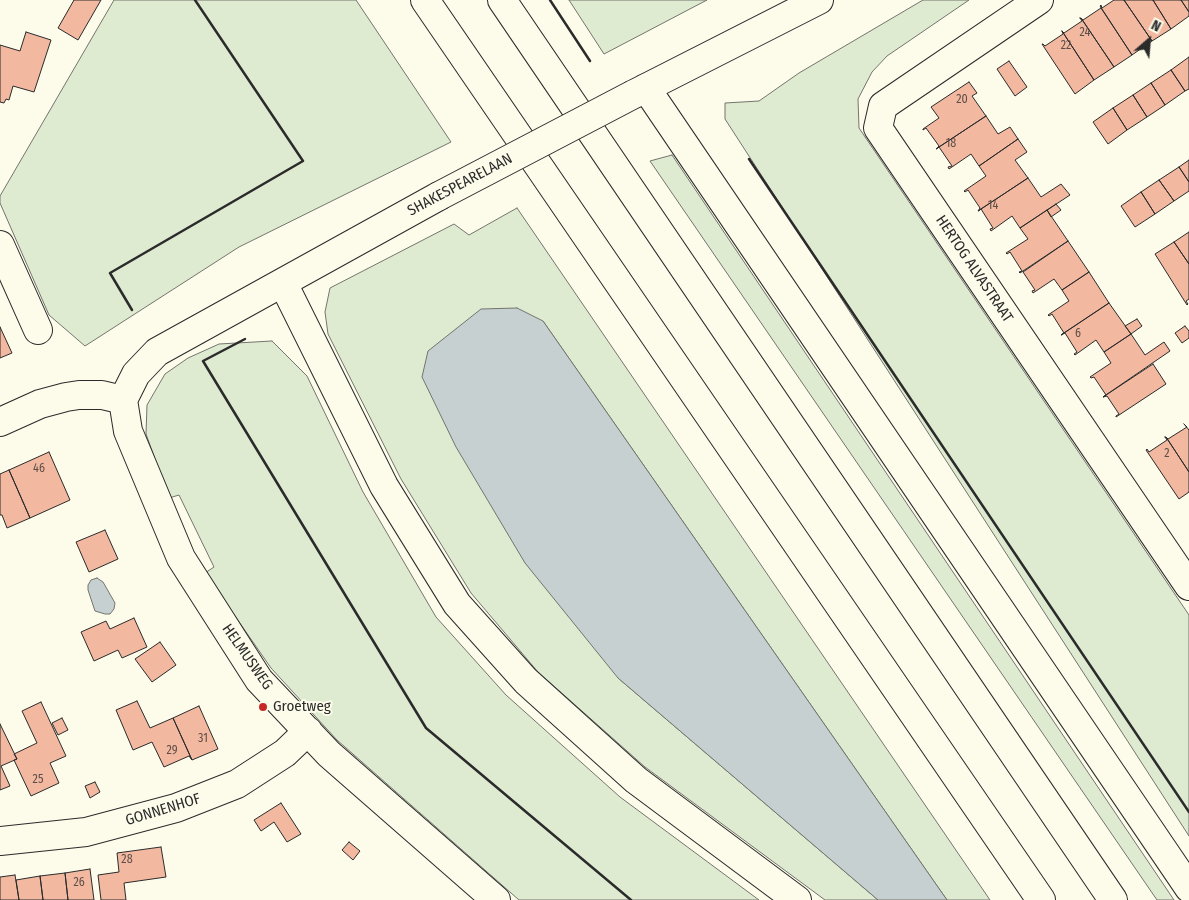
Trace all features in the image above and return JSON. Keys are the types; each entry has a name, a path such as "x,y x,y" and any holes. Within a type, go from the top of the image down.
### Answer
{"main road":[{"path":"424,0 1041,900"},
{"path":"502,0 1113,900"},
{"name":"SHAKESPEARELAAN","path":"123,400 136,374 157,352 439,196 819,0"},
{"name":"HERTOG ALVASTRAAT","path":"1039,0 883,106 878,128 1189,586"},
{"path":"640,91 1189,888"},
{"path":"0,245 38,330"},
{"path":"283,283 384,486 457,604 526,681 636,780 798,900"},
{"path":"0,422 40,404 66,397 102,395 123,400"},
{"name":"HELMUSWEG","path":"123,400 128,431 181,558 259,680 329,754 496,900"},
{"name":"GONNENHOF","path":"0,841 86,832 176,808 238,784 286,753 308,731"}],"green space":[{"path":"114,0 356,0 451,142 239,247 85,346 49,315 0,203 0,196"},
{"path":"569,0 707,0 604,54"},
{"path":"923,0 969,0 887,56 872,72 858,99 859,128 1189,615 1189,836 725,119 725,103 759,101 799,73"},
{"path":"672,155 1174,900 1157,900 650,161"},
{"path":"517,208 990,900 947,900 543,321 618,678 878,900 825,900 645,767 538,672 471,593 401,479 328,334 325,312 330,288 454,224 469,235"},
{"path":"272,341 307,376 363,492 436,617 506,695 620,797 759,900 519,900 337,740 271,668 205,573 214,567 179,495 169,498 146,434 147,405 165,374 188,358 219,344"}],"shaded area":[{"path":"517,308 543,321 947,900 878,900 618,678 525,563 456,447 422,377 428,351 481,309"},
{"path":"97,578 103,582 115,603 114,609 110,614 95,611 88,585 91,580"}],"building":[{"path":"74,0 101,0 78,40 58,28"},
{"path":"1114,0 1124,0 1152,41 1132,55 1100,6 1102,8"},
{"path":"1124,0 1153,0 1171,29 1152,41"},
{"path":"1153,0 1181,0 1189,12 1189,16 1171,29"},
{"path":"1181,0 1189,0 1189,12"},
{"path":"1101,8 1132,55 1114,67 1081,18 1083,20"},
{"path":"1080,18 1114,67 1094,80 1062,31 1064,33 1082,21"},
{"path":"1062,31 1094,80 1075,94 1042,44 1045,46 1063,34"},
{"path":"26,32 51,40 34,92 13,86 9,100 6,99 4,103 0,102 0,45 20,51"},
{"path":"1189,57 1189,89 1185,91 1171,70"},
{"path":"1009,61 1027,87 1015,96 997,69"},
{"path":"1171,70 1185,91 1165,105 1151,83"},
{"path":"969,82 977,93 972,96 986,116 936,149 939,146 926,128 923,130 939,118 931,107"},
{"path":"1151,83 1165,105 1147,117 1133,95"},
{"path":"1133,95 1147,117 1127,130 1113,108"},
{"path":"1113,108 1127,130 1108,144 1093,122"},
{"path":"986,116 998,134 1010,127 1018,139 979,166 971,154 949,169 948,167 952,166 939,147"},
{"path":"1018,139 1027,152 1015,160 1028,178 978,211 980,208 968,190 964,191 986,176 979,166"},
{"path":"1189,160 1189,182 1179,167"},
{"path":"1179,167 1189,182 1189,191 1174,201 1159,180"},
{"path":"1028,178 1041,197 1061,184 1070,195 1020,228 1012,216 991,231 990,229 993,228 981,209"},
{"path":"1159,180 1174,201 1155,214 1141,192"},
{"path":"1141,192 1155,214 1135,227 1121,206"},
{"path":"1056,204 1061,210 1051,217 1047,210"},
{"path":"1047,210 1068,241 1020,273 1022,271 1010,252 1006,253 1028,239 1020,228"},
{"path":"1189,232 1189,264 1174,242"},
{"path":"1068,241 1089,272 1062,290 1054,279 1033,293 1032,291 1035,290 1023,272"},
{"path":"1174,242 1189,264 1189,299 1186,301 1187,305 1155,254"},
{"path":"1089,272 1109,303 1064,333 1052,314 1048,315 1069,301 1062,290"},
{"path":"1109,303 1131,334 1104,352 1096,340 1075,355 1077,352 1065,333 1061,335"},
{"path":"1137,319 1142,326 1131,334 1125,326"},
{"path":"1185,326 1189,331 1189,338 1182,343 1175,333"},
{"path":"0,327 12,353 0,358"},
{"path":"1131,334 1145,355 1164,342 1170,351 1106,395 1094,377 1090,377 1111,363 1104,352"},
{"path":"1153,364 1166,384 1116,417 1119,414 1107,396 1103,397"},
{"path":"1187,427 1189,430 1189,472 1166,437 1168,439"},
{"path":"1165,437 1189,472 1189,492 1179,499 1146,450 1149,452 1167,440"},
{"path":"49,452 70,500 30,518 9,470"},
{"path":"9,470 30,518 7,528 2,515 0,515 0,474"},
{"path":"105,530 118,559 89,572 76,542"},
{"path":"134,618 147,647 122,658 118,650 94,661 81,632 106,621 110,629"},
{"path":"160,642 176,665 152,682 135,659"},
{"path":"137,701 150,728 173,718 192,760 189,756 164,767 152,742 133,750 116,710"},
{"path":"41,702 66,756 50,763 59,783 31,796 14,760 17,759 14,754 37,743 22,711"},
{"path":"199,706 218,749 192,760 173,718"},
{"path":"62,718 68,730 58,735 52,723"},
{"path":"0,724 17,759 1,766 10,786 0,790"},
{"path":"95,782 100,792 90,798 85,786"},
{"path":"281,803 301,834 287,842 274,822 261,831 254,820"},
{"path":"349,842 360,851 353,860 342,850"},
{"path":"161,847 166,877 124,883 126,900 101,900 98,875 119,872 117,853"},
{"path":"90,869 94,900 68,900 65,873"},
{"path":"65,873 68,900 43,900 40,876"},
{"path":"15,875 19,900 0,900 0,877"},
{"path":"40,876 43,900 19,900 16,880"}],"wall":[{"path":"132,310 110,273 303,161 195,0"},
{"path":"550,0 590,61"},
{"path":"749,159 1189,812"},
{"path":"245,339 203,361 426,728 631,900"}],"place":[{"name":"Groetweg","path":"263,707"}]}
